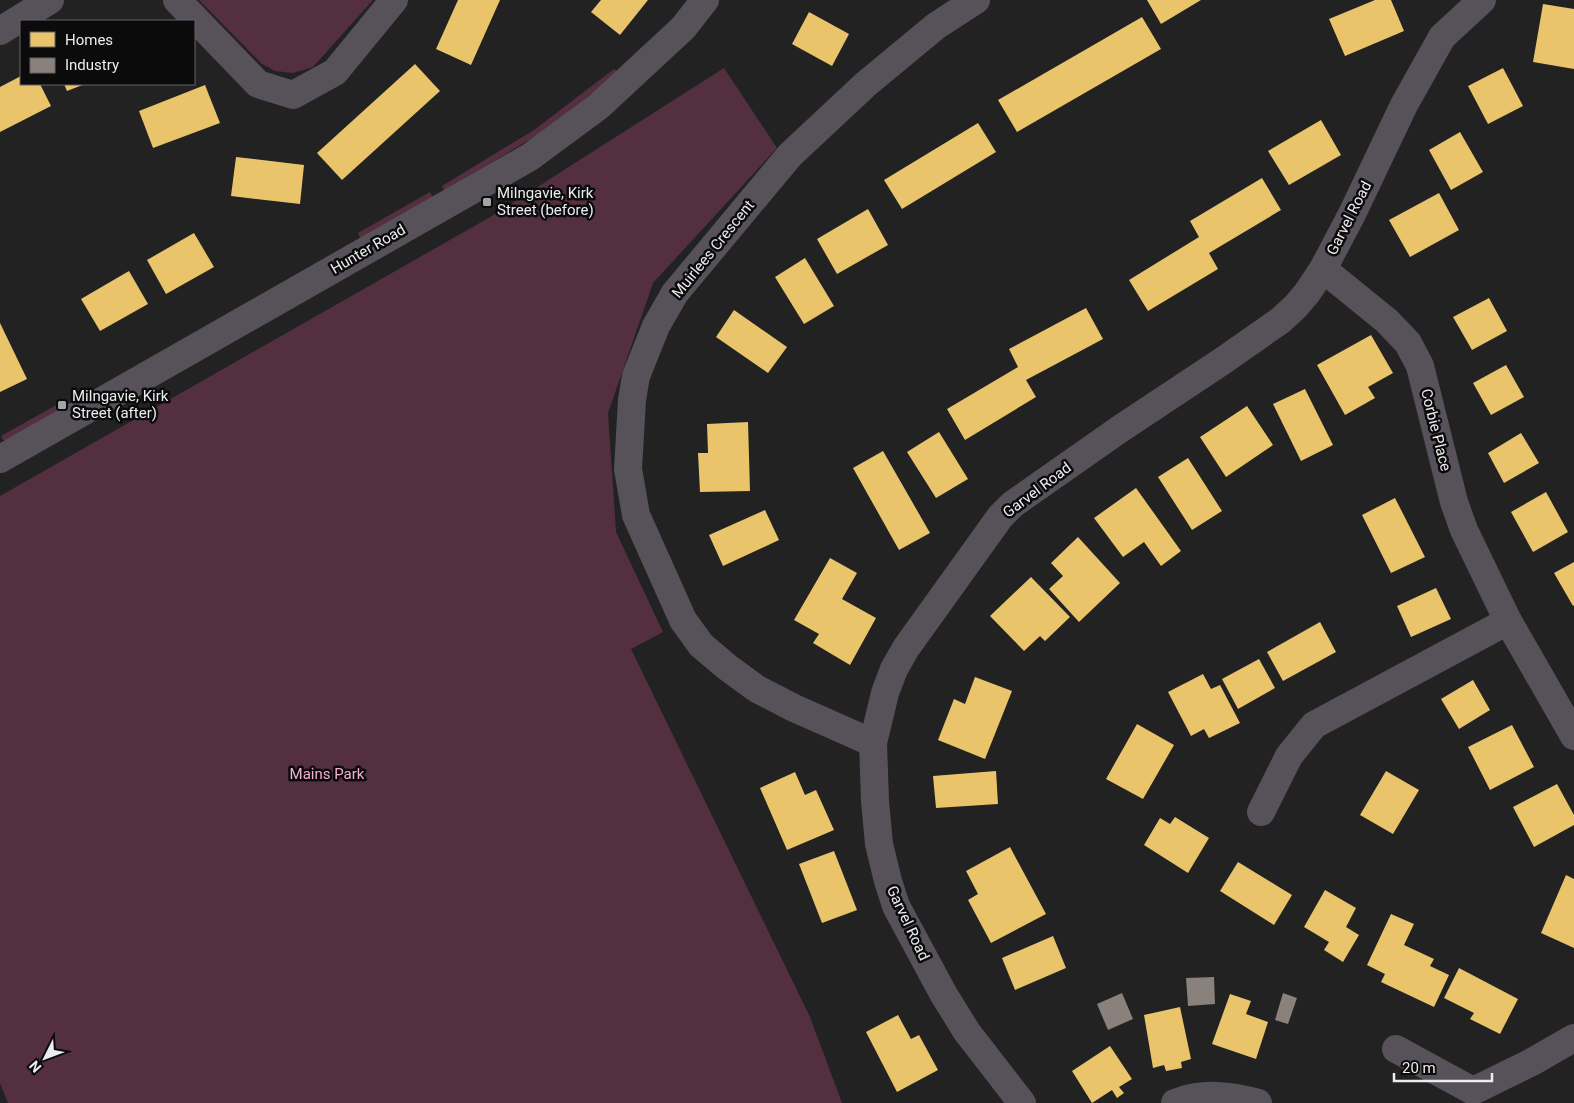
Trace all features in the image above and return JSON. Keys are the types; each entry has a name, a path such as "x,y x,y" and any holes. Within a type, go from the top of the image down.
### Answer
{"street":[{"path":"0,31 50,0"},
{"path":"177,0 258,84 293,95 335,72 394,0"},
{"name":"Hunter Road","path":"0,459 530,157 599,106 683,28 705,0"},
{"name":"Muirlees Crescent","path":"873,743 794,708 757,689 727,668 702,645 683,620 636,515 628,469 632,400 636,376 656,326 675,293 790,155 873,79 936,26 976,0"},
{"name":"Garvel Road","path":"1022,1103 967,1032 944,995 896,906 888,881 880,844 875,801 873,743 885,693 894,669 947,588 1000,517 1013,504 1281,320 1307,293 1352,214 1429,58 1442,37 1482,0"},
{"name":"Corbie Place","path":"1322,269 1387,322 1408,342 1420,366 1454,502 1464,530 1508,621 1574,736"},
{"path":"1261,812 1289,756 1314,725 1508,621"},
{"path":"1396,1049 1473,1097 1574,1038"},
{"path":"1175,1103 1213,1095 1243,1098 1258,1103"}],"green space":[{"path":"199,0 373,0 313,67 293,73 275,71 262,64"},
{"name":"Mains Park","path":"724,68 777,148 653,283 608,413 616,532 663,632 631,649 810,1017 842,1103 8,1103 0,1083 0,496 492,216"},
{"path":"614,69 619,73 539,134 444,191 442,186 534,130"},
{"path":"430,192 433,198 361,240 358,233"},
{"path":"58,404 60,409 8,440 3,440 1,436"}],"building: Homes":[{"path":"458,0 500,0 471,65 436,49"},
{"path":"601,0 648,0 620,35 591,12"},
{"path":"1147,0 1201,0 1161,24"},
{"path":"1375,0 1391,0 1404,31 1345,56 1329,19"},
{"path":"1543,4 1574,9 1574,69 1533,62"},
{"path":"809,12 849,34 832,66 792,44"},
{"path":"1142,17 1161,49 1017,132 998,100"},
{"path":"415,64 440,91 342,180 317,153"},
{"path":"1503,68 1523,106 1488,124 1468,86"},
{"path":"20,77 20,85 40,85 51,106 0,132 0,87"},
{"path":"64,85 82,85 67,91"},
{"path":"205,85 220,123 153,148 139,111"},
{"path":"1321,120 1341,155 1289,185 1268,151"},
{"path":"978,123 996,152 902,209 884,180"},
{"path":"1460,132 1483,172 1451,190 1429,150"},
{"path":"236,157 304,165 300,204 231,196"},
{"path":"1262,178 1281,210 1209,253 1218,269 1148,311 1129,280 1199,237 1190,221"},
{"path":"1439,193 1459,230 1410,257 1389,220"},
{"path":"868,209 888,245 837,274 817,239"},
{"path":"194,233 214,267 166,294 147,260"},
{"path":"805,258 834,306 804,324 775,277"},
{"path":"129,271 148,304 100,331 81,299"},
{"path":"1489,298 1507,331 1472,350 1453,317"},
{"path":"1086,308 1103,339 1026,380 1036,397 965,440 947,409 1018,367 1009,349"},
{"path":"734,310 787,347 768,373 716,337"},
{"path":"0,323 27,379 0,392"},
{"path":"1371,335 1393,373 1368,387 1375,398 1345,415 1317,365"},
{"path":"1506,365 1524,397 1491,415 1473,383"},
{"path":"1305,389 1333,445 1301,461 1273,404"},
{"path":"1247,406 1273,445 1226,477 1200,437"},
{"path":"748,422 750,491 700,492 698,453 708,453 707,424"},
{"path":"939,432 968,479 936,498 907,452"},
{"path":"1521,433 1539,463 1504,483 1488,453"},
{"path":"883,451 930,533 899,550 853,468"},
{"path":"1188,458 1222,511 1192,530 1158,477"},
{"path":"1136,488 1181,551 1161,566 1144,542 1123,557 1094,518"},
{"path":"1546,492 1568,532 1533,552 1511,512"},
{"path":"1395,498 1425,557 1391,573 1362,515"},
{"path":"765,510 779,540 723,566 709,535"},
{"path":"1078,537 1120,583 1079,622 1049,589 1063,576 1051,563"},
{"path":"830,558 857,573 842,599 876,618 850,665 813,643 819,634 794,620"},
{"path":"1574,562 1574,605 1573,606 1554,573"},
{"path":"1031,577 1070,617 1045,641 1040,636 1024,651 990,616"},
{"path":"1436,588 1451,619 1411,637 1397,606"},
{"path":"1320,622 1336,652 1283,681 1267,652"},
{"path":"1259,659 1275,688 1238,709 1222,679"},
{"path":"1203,674 1211,689 1220,685 1240,723 1209,738 1204,729 1191,736 1168,692"},
{"path":"975,677 1012,691 985,759 938,740 954,699 965,704"},
{"path":"1473,680 1490,710 1459,729 1441,699"},
{"path":"1137,724 1174,745 1143,799 1106,779"},
{"path":"1512,725 1534,767 1490,790 1468,747"},
{"path":"996,771 998,804 936,808 933,776"},
{"path":"1386,771 1419,790 1393,834 1360,815"},
{"path":"795,772 805,795 816,790 834,830 787,850 760,788"},
{"path":"1557,784 1574,815 1574,825 1534,847 1513,807"},
{"path":"1175,817 1209,838 1188,873 1144,845 1160,818 1170,824"},
{"path":"1010,847 1046,914 991,943 968,900 978,894 966,871"},
{"path":"834,851 857,910 822,923 799,864"},
{"path":"1238,862 1292,895 1274,925 1220,891"},
{"path":"1566,875 1574,879 1574,948 1541,933"},
{"path":"1325,890 1356,908 1346,927 1359,935 1343,962 1324,950 1329,942 1304,927"},
{"path":"1391,914 1414,924 1404,945 1434,959 1430,966 1449,975 1434,1007 1381,982 1385,974 1367,965"},
{"path":"1053,936 1066,968 1015,990 1002,958"},
{"path":"1459,968 1518,999 1500,1034 1470,1019 1474,1013 1444,998"},
{"path":"1230,994 1251,1001 1246,1014 1268,1022 1256,1059 1212,1044"},
{"path":"1180,1007 1191,1059 1181,1062 1182,1068 1166,1071 1164,1065 1153,1068 1144,1015"},
{"path":"898,1015 911,1039 919,1035 938,1070 897,1092 866,1032"},
{"path":"1110,1046 1132,1079 1119,1087 1124,1093 1117,1098 1112,1090 1092,1103 1072,1071"}],"building: Industry":[{"path":"1214,977 1215,1004 1188,1006 1186,978"},
{"path":"1122,993 1133,1019 1108,1030 1097,1004"},
{"path":"1283,993 1297,998 1288,1024 1275,1020"}],"place":[{"name":"Milngavie, Kirk Street (before)","path":"487,202"},
{"name":"Milngavie, Kirk Street (after)","path":"62,405"}]}
